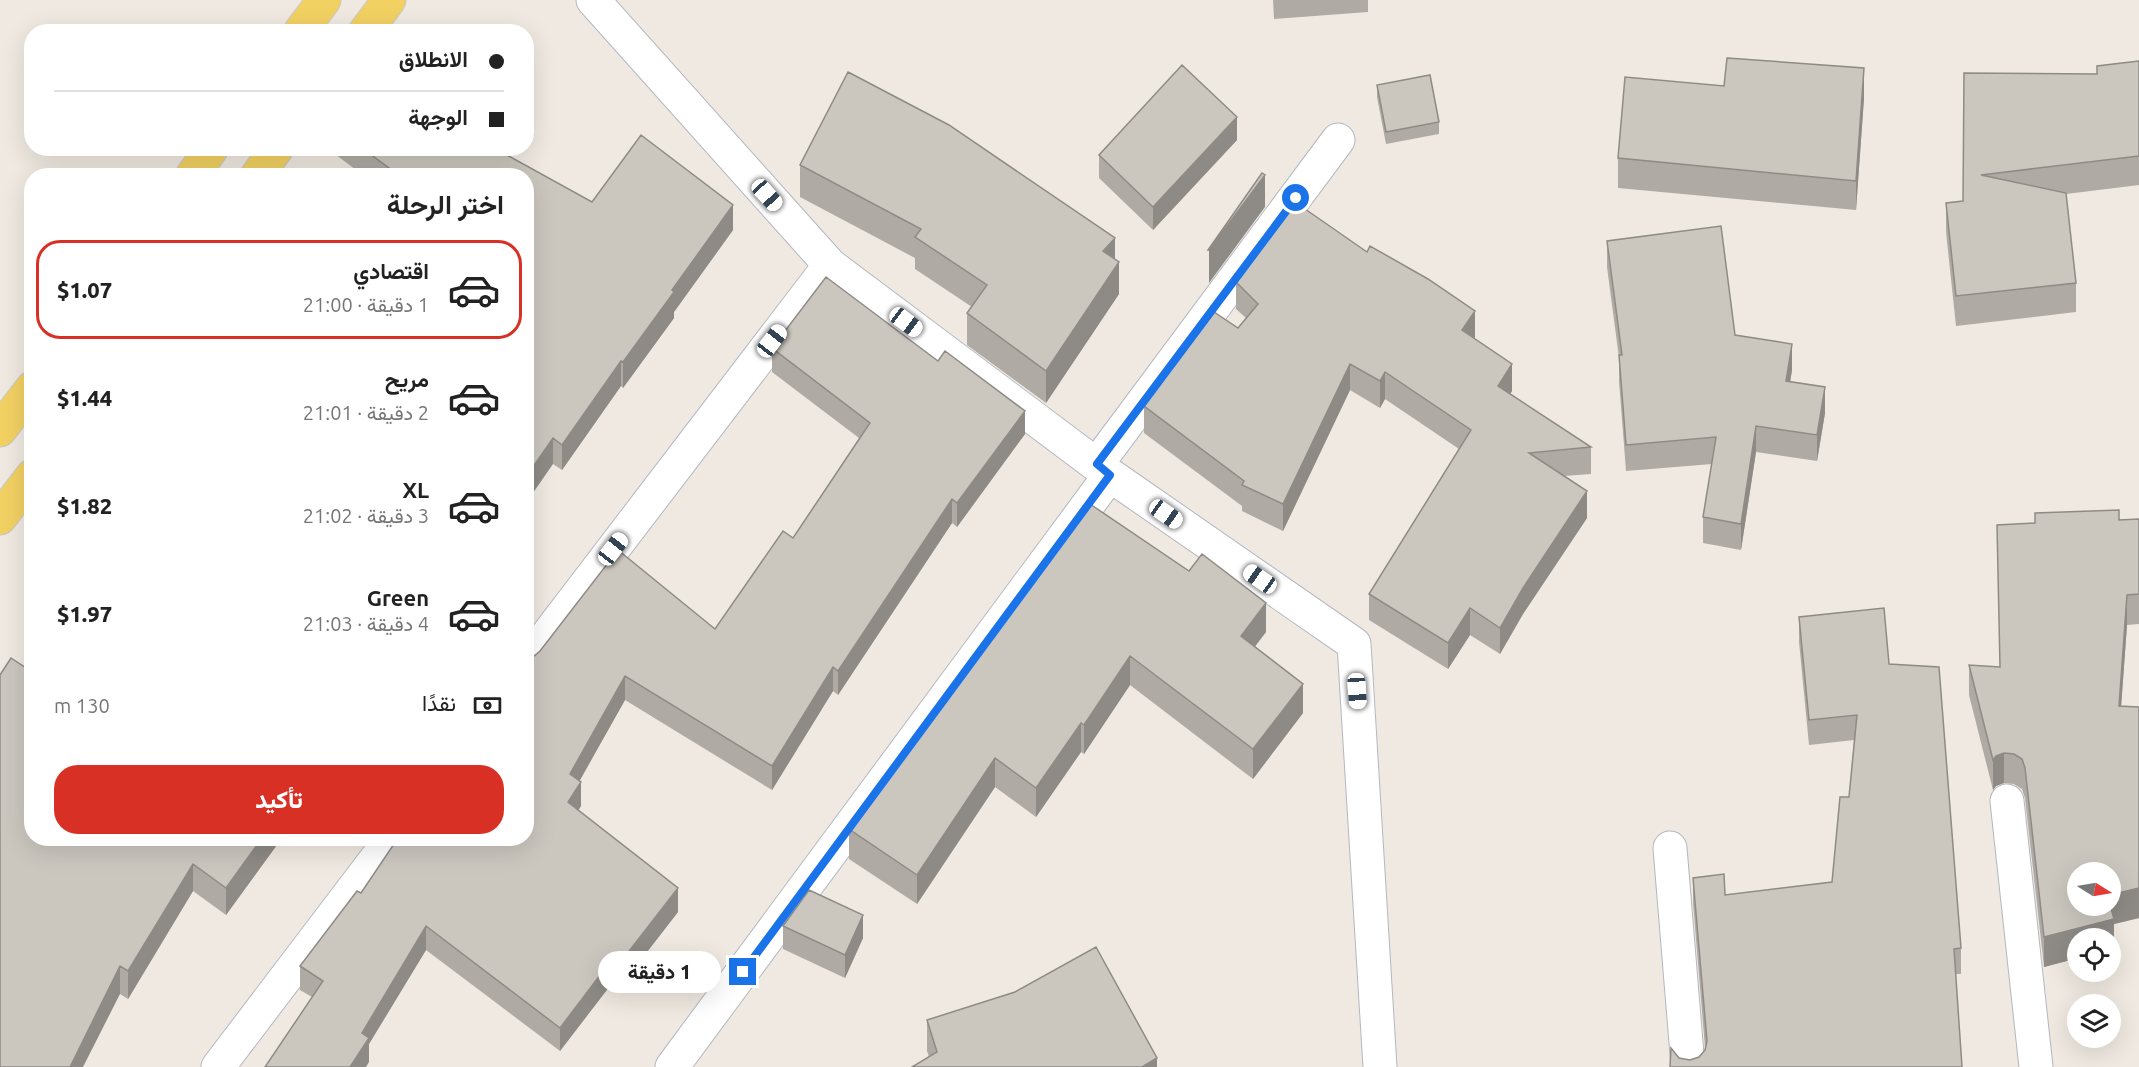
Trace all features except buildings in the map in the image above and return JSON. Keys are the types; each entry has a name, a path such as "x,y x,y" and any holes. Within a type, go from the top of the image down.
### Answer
{"main road":[{"path":"306,24 324,0"},
{"path":"371,24 389,0"},
{"path":"0,430 24,398"},
{"path":"0,518 24,486"}],"street":[{"path":"593,0 830,265 1103,470 1354,644 1380,1067"},
{"path":"672,1067 1338,140"},
{"path":"534,653 830,265"},
{"path":"2007,801 2036,1067"},
{"path":"218,1067 386,846"},
{"path":"1670,848 1688,1067"}],"route":[{"path":"743,972 1110,475 1097,464 1296,198"}]}
